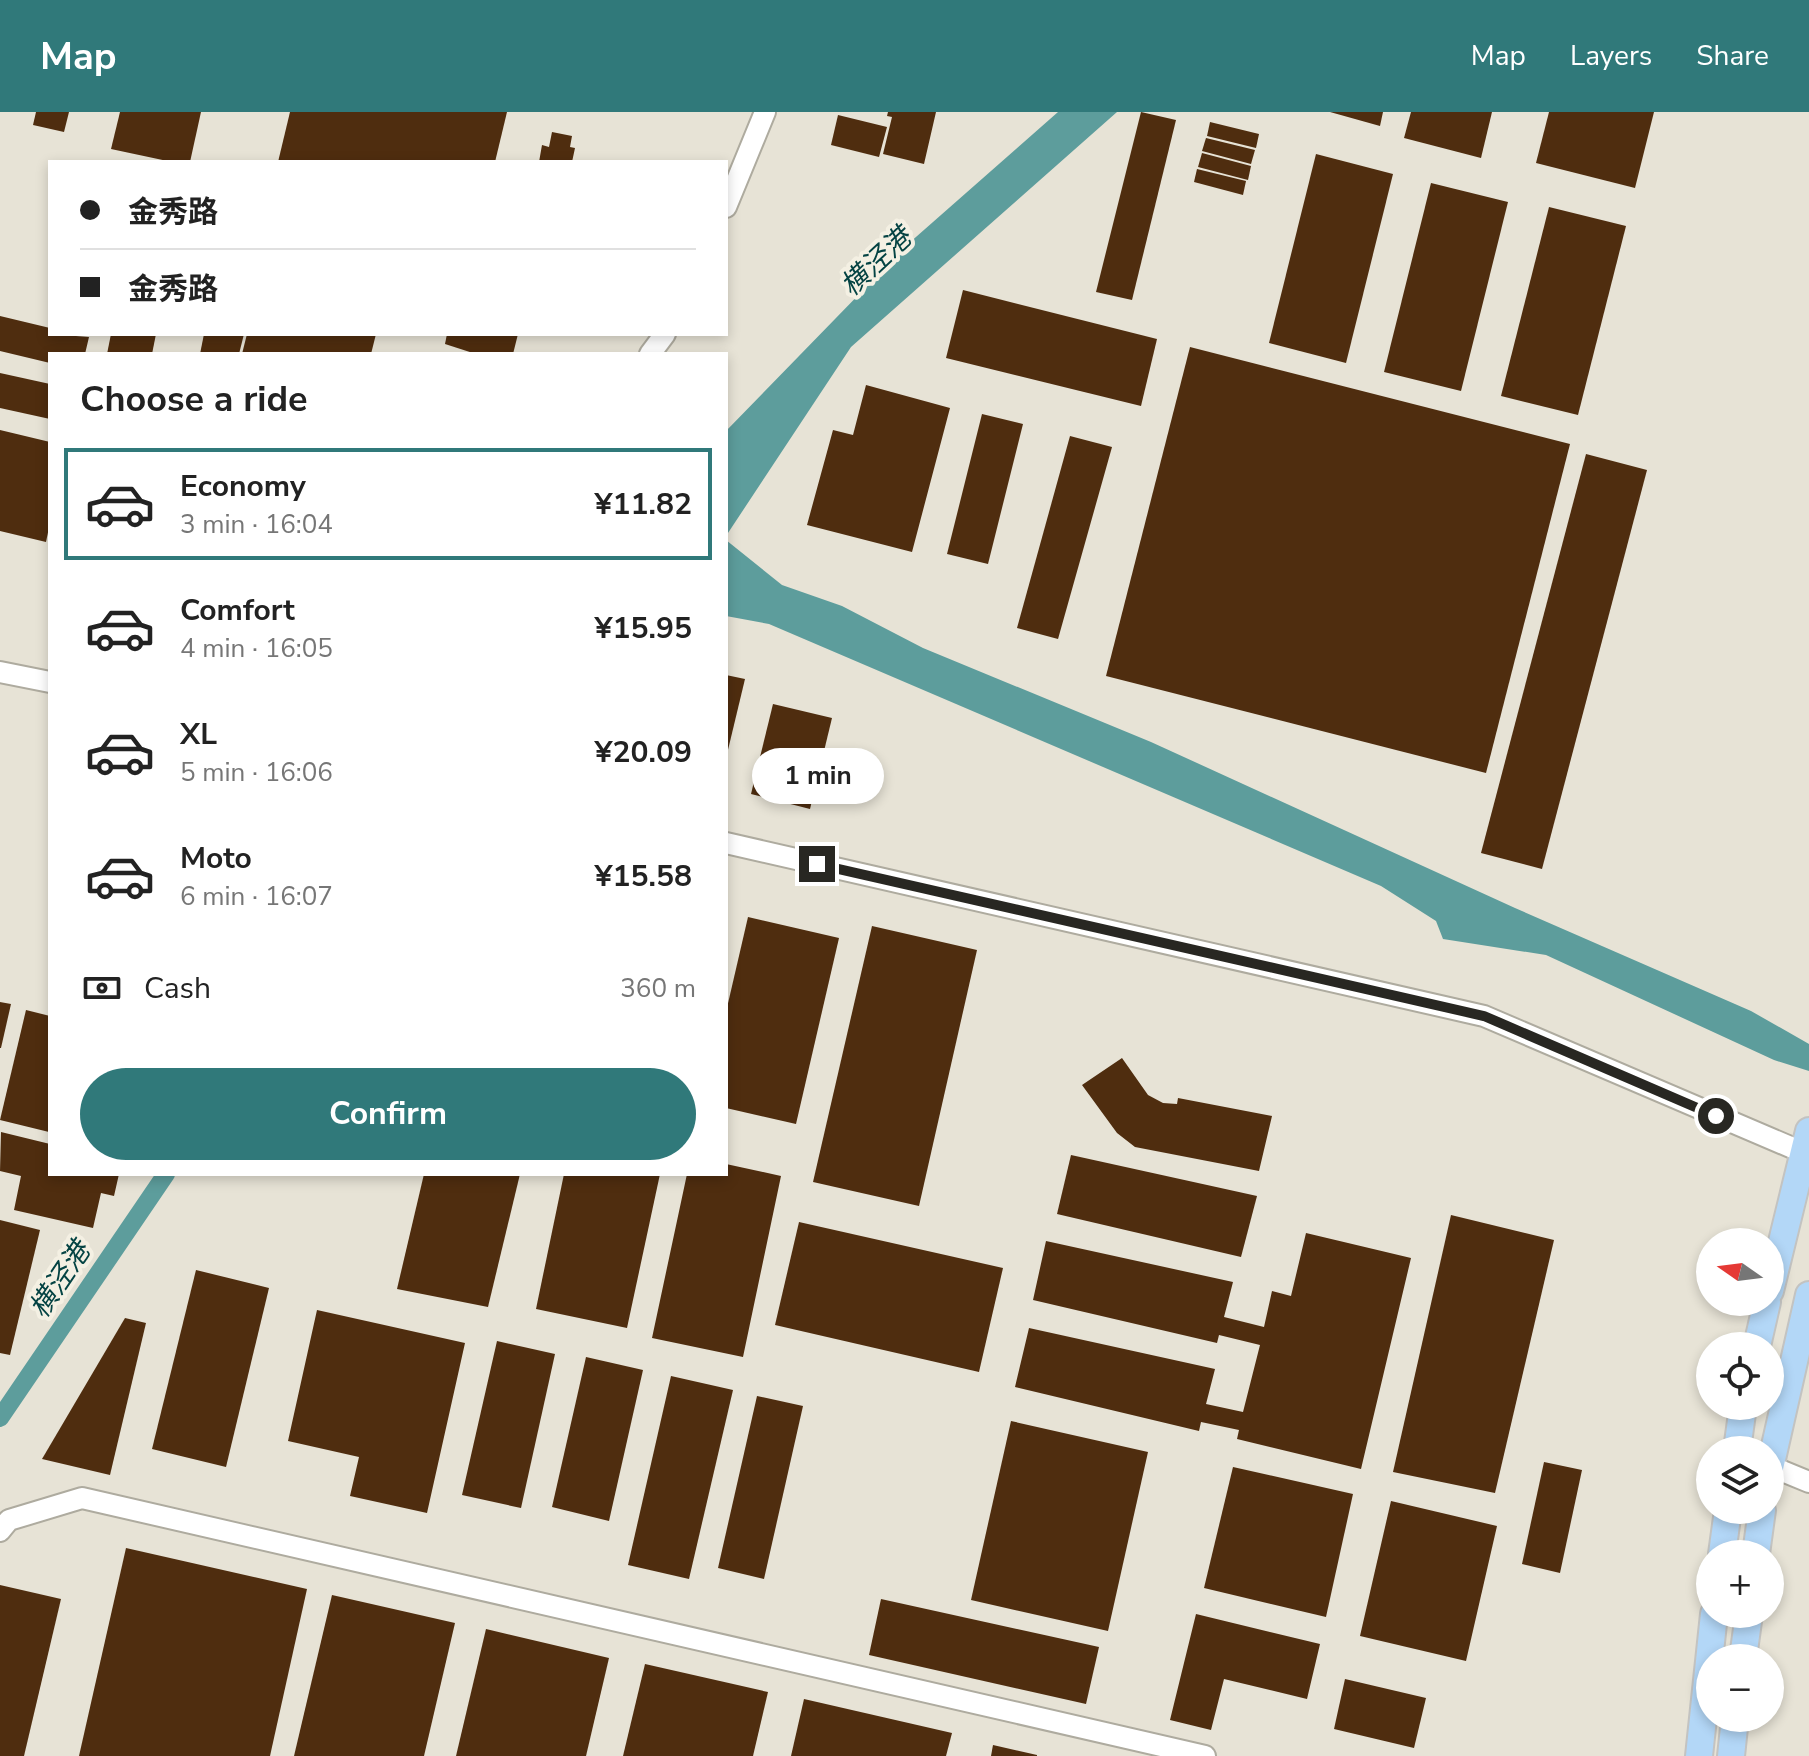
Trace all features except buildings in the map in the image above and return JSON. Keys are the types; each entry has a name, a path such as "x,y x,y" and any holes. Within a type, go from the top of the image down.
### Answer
{"main road":[{"path":"1784,1237 1807,1147"},
{"path":"1777,1436 1809,1295"},
{"path":"1699,1756 1713,1628"},
{"path":"1731,1756 1734,1732"}],"street":[{"path":"728,202 765,112"},
{"path":"0,672 48,682"},
{"path":"728,843 1484,1016 1807,1147"},
{"path":"1784,1472 1809,1482"},
{"path":"0,1531 9,1520 82,1498 1205,1756"}],"water":[{"path":"1058,112 1117,112 851,347 728,533 728,429 908,244"},
{"path":"728,542 782,585 842,606 923,648 1151,742 1515,908 1751,1011 1809,1044 1809,1071 1774,1060 1546,955 1443,939 1436,921 1381,886 769,624 728,616"}],"waterway":[{"name":"横泾港","path":"0,1418 165,1176"}],"route":[{"path":"817,864 1484,1016 1716,1116"}]}
